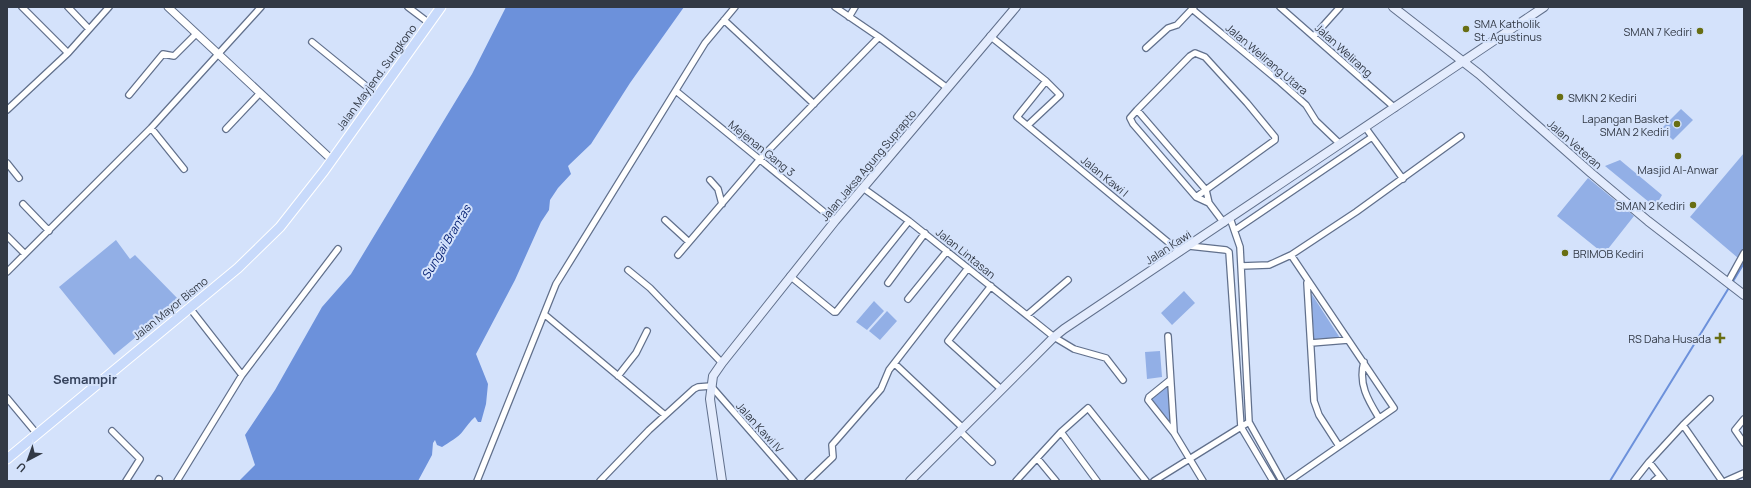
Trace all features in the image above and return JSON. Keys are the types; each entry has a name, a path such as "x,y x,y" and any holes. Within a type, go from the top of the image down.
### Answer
{"main road":[{"name":"Jalan Mayjend. Sungkono","path":"332,160 441,7"},
{"name":"Jalan Jaksa Agung Suprapto","path":"710,386 713,376 722,363 790,276 946,87 1016,7"},
{"name":"Jalan Veteran","path":"1393,7 1463,61 1648,221 1744,295"},
{"name":"Jalan Kawi","path":"910,481 1054,337 1544,7"},
{"name":"Jalan Mayor Bismo","path":"7,458 188,307 238,268 280,227 332,160"},
{"path":"710,386 710,399 722,481"}],"street":[{"path":"22,7 68,53"},
{"path":"68,7 90,29"},
{"path":"7,110 68,53 109,7"},
{"path":"168,7 332,160"},
{"path":"7,272 151,128 219,55 261,7"},
{"path":"408,7 429,23"},
{"path":"477,481 556,284 705,43 735,7"},
{"path":"835,7 879,37 946,87"},
{"path":"849,16 856,7"},
{"name":"Jalan Welirang","path":"1280,7 1395,108"},
{"path":"1314,36 1340,7"},
{"path":"1146,48 1168,28 1177,25 1193,8"},
{"name":"Jalan Welirang Utara","path":"1193,8 1306,105 1316,121 1340,144"},
{"path":"724,20 814,104"},
{"path":"129,95 163,54 174,56 196,34"},
{"path":"990,36 1060,95 1028,125"},
{"path":"678,255 760,159 879,37"},
{"path":"312,42 377,95"},
{"path":"1196,197 1275,140 1275,137 1247,103 1205,57 1195,53 1190,56 1136,110 1131,116 1130,120 1196,197 1209,203 1235,230 1240,247 1249,422 1282,481"},
{"name":"Jalan Kawi I","path":"1046,82 1017,116 1180,252"},
{"name":"Mejenan Gang 3","path":"676,91 835,221"},
{"path":"226,129 260,93"},
{"path":"1136,110 1206,190 1209,203"},
{"path":"1365,127 1403,179"},
{"path":"151,128 184,169"},
{"path":"1241,266 1269,265 1290,255 1403,179 1461,136"},
{"path":"1235,230 1372,137"},
{"path":"7,163 19,178"},
{"path":"710,180 718,189 722,204"},
{"name":"Jalan Lintasan","path":"863,188 925,233 1054,337 1074,349 1106,358 1123,380"},
{"path":"22,204 49,231"},
{"path":"666,220 689,242"},
{"path":"790,276 834,312 836,312 909,221"},
{"path":"888,283 925,233"},
{"path":"7,236 25,254"},
{"path":"1189,246 1227,251 1229,254 1241,427 1273,481"},
{"path":"177,481 242,375 338,249"},
{"path":"908,299 947,251"},
{"path":"1730,284 1744,253"},
{"path":"1289,481 1394,408 1394,405 1307,282 1290,255"},
{"path":"808,481 833,457 832,444 881,389 887,373 968,268"},
{"path":"628,270 650,288 722,363"},
{"path":"1027,315 1068,280"},
{"path":"1307,282 1314,401 1319,415 1339,446"},
{"path":"991,286 948,341 1001,390"},
{"path":"1232,290 1242,289"},
{"path":"188,307 242,375"},
{"path":"544,314 665,415"},
{"path":"618,376 636,353 647,331"},
{"path":"1168,336 1174,433"},
{"path":"1311,343 1348,340"},
{"path":"1364,362 1361,371 1362,381 1366,395 1379,418"},
{"path":"895,364 992,462"},
{"path":"1170,380 1149,397 1148,400 1174,433 1203,481"},
{"path":"600,481 665,415 694,389 698,387 710,386"},
{"name":"Jalan Kawi IV","path":"710,386 794,481"},
{"path":"7,398 37,434"},
{"path":"1634,481 1691,415 1710,399"},
{"path":"1016,481 1061,432 1088,408 1146,481"},
{"path":"1744,420 1736,428 1736,433 1744,443"},
{"path":"1154,481 1249,422"},
{"path":"1683,425 1722,481"},
{"path":"112,431 140,459 126,481"},
{"path":"1061,432 1098,481"},
{"path":"1037,458 1056,481"},
{"path":"1649,462 1662,479 1654,481"},
{"path":"1726,481 1744,473"}],"shaded area":[{"name":"Lapangan Basket SMAN 2 Kediri","path":"1681,109 1693,120 1673,140 1661,129"},
{"path":"1744,153 1744,249 1738,258 1690,217"},
{"path":"1620,160 1662,195 1655,207 1605,166"},
{"path":"1588,178 1634,216 1604,254 1557,216"},
{"path":"116,240 130,259 135,255 180,301 114,355 59,287"},
{"path":"1184,291 1195,303 1172,325 1161,313"},
{"path":"1311,293 1340,338 1314,339"},
{"path":"874,301 884,311 867,330 856,322"},
{"path":"887,311 897,321 880,340 869,331"},
{"path":"1160,351 1162,377 1147,379 1145,352"},
{"path":"1168,385 1172,426 1151,398"}],"water":[{"name":"Sungai Brantas","path":"506,7 684,7 630,83 591,144 568,166 571,174 558,188 550,200 549,210 541,222 515,280 476,354 488,384 486,404 481,422 478,422 475,417 459,436 442,447 437,445 435,440 433,443 432,455 418,481 239,481 255,465 245,435 275,390 322,307 351,274 472,74"}],"waterway":[{"path":"1732,283 1744,263"},
{"path":"1610,481 1730,286"}],"place":[{"name":"SMA Katholik St. Agustinus","path":"1466,29"},
{"name":"SMAN 7 Kediri","path":"1700,31"},
{"name":"SMKN 2 Kediri","path":"1560,97"},
{"name":"Lapangan Basket SMAN 2 Kediri","path":"1677,124"},
{"name":"Masjid Al-Anwar","path":"1678,156"},
{"name":"SMAN 2 Kediri","path":"1693,205"},
{"name":"BRIMOB Kediri","path":"1565,253"},
{"name":"RS Daha Husada","path":"1720,338"}],"district":[{"name":"Semampir","path":"85,379"}]}
